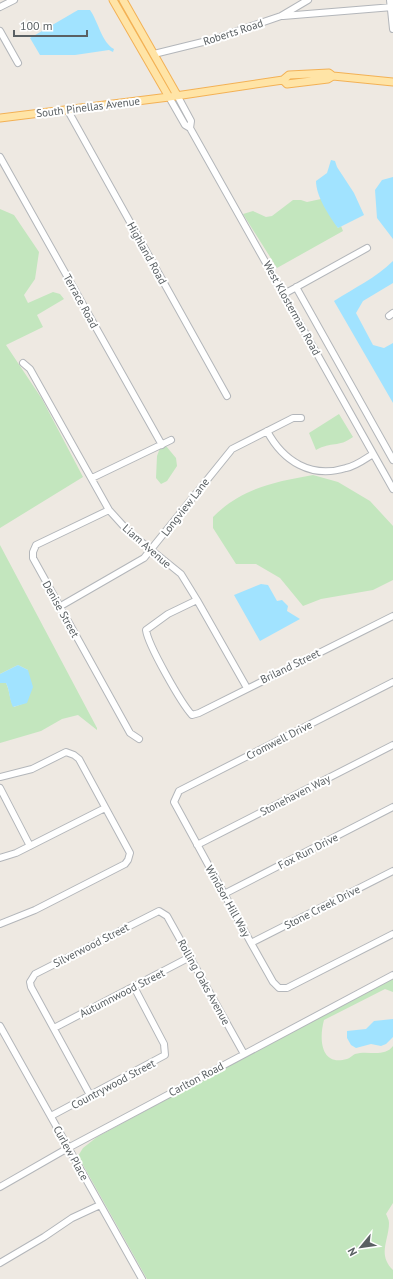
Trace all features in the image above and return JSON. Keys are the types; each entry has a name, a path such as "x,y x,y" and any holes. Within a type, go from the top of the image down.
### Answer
{"main road":[{"path":"113,0 168,96"},
{"path":"123,0 177,96"},
{"name":"South Pinellas Avenue","path":"0,118 177,96 283,80 287,84 328,80 333,76 393,82"}],"street":[{"path":"0,8 14,0"},
{"name":"Roberts Road","path":"154,54 211,40 281,16 308,0"},
{"path":"390,0 392,7 393,29"},
{"path":"281,16 392,7"},
{"path":"0,31 18,63"},
{"name":"West Klosterman Road","path":"168,96 185,125 190,128 393,489"},
{"name":"West Klosterman Road","path":"177,96 191,121 190,128"},
{"name":"Highland Road","path":"67,109 227,396"},
{"name":"Terrace Road","path":"0,157 162,445"},
{"path":"284,294 367,248"},
{"path":"296,287 393,460"},
{"name":"Liam Avenue","path":"23,363 30,369 109,510 128,531 181,574 247,688"},
{"name":"Longview Lane","path":"60,607 140,561 151,550 228,453 235,447 293,418 301,418"},
{"path":"267,431 276,447 286,457 298,464 317,470 333,471 347,468 374,454"},
{"path":"92,478 171,440"},
{"name":"Denise Street","path":"109,510 35,548 32,555 130,733 139,739"},
{"name":"Briland Street","path":"197,600 168,614 146,630 147,636 154,649 188,711 192,714 199,713 393,616"},
{"name":"Cromwell Drive","path":"175,805 176,796 179,791 393,682"},
{"name":"Stonehaven Way","path":"197,845 393,745"},
{"path":"0,777 32,769 66,752 72,754 79,759 129,850 129,858 125,864 36,910 0,924"},
{"path":"0,788 30,846"},
{"name":"Windsor Hill Way","path":"175,805 275,986 279,988 287,988 393,934"},
{"path":"0,858 11,855 30,846 105,808"},
{"name":"Fox Run Drive","path":"224,894 393,808"},
{"name":"Stone Creek Drive","path":"251,943 393,871"},
{"name":"Rolling Oaks Avenue","path":"162,911 167,916 244,1054"},
{"name":"Silverwood Street","path":"54,1028 31,987 30,982 35,974 154,913 162,911"},
{"name":"Autumnwood Street","path":"54,1028 190,957"},
{"name":"Carlton Road","path":"0,1187 68,1148 393,975"},
{"name":"Countrywood Street","path":"51,1116 163,1057 166,1052 165,1046 134,987"},
{"name":"Curlew Place","path":"0,1026 142,1279"},
{"path":"54,1028 90,1095"},
{"path":"0,1263 44,1237 72,1218 100,1205"}],"green space":[{"path":"321,199 338,228 341,226 343,231 277,268 243,214 253,211 266,217 272,216 293,200 307,202"},
{"path":"0,209 14,215 39,252 35,279 24,295 28,303 53,292 60,294 64,299 37,315 43,327 6,345 42,399 83,477 0,528"},
{"path":"339,414 353,437 339,444 322,447 316,450 309,433"},
{"path":"166,446 176,458 177,466 167,481 161,484 156,478 157,456 160,448"},
{"path":"313,475 338,482 370,501 393,526 393,580 373,590 321,599 303,606 280,578 256,564 236,564 213,528 213,517 235,499 247,493 285,480"},
{"path":"0,545 97,730 78,715 62,719 41,731 0,743 0,683 6,683 14,707 27,702 28,670 18,665 0,674"},
{"path":"393,977 393,992 385,989 324,1020 322,1027 322,1042 327,1055 331,1059 338,1060 347,1059 360,1053 385,1052 393,1046 393,1203 386,1214 389,1229 385,1253 388,1264 393,1270 393,1279 147,1279 78,1156 83,1148 97,1137"}],"water":[{"path":"78,10 90,10 106,42 114,49 113,52 109,50 75,55 40,55 30,38"},
{"path":"331,160 335,161 337,167 354,193 364,215 338,228 324,206 318,193 316,181 327,173"},
{"path":"393,177 393,239 377,218 375,190 382,180"},
{"path":"393,261 393,283 363,301 356,313 373,345 384,348 393,343 393,403 334,301 372,278"},
{"path":"261,584 268,585 277,601 282,600 288,606 287,611 300,619 260,641 234,595"},
{"path":"18,665 28,670 33,687 27,703 13,707 6,683 0,683 0,674"},
{"path":"393,1019 393,1037 386,1044 381,1046 371,1044 356,1048 351,1045 347,1038 347,1031 366,1029 374,1021"}]}
